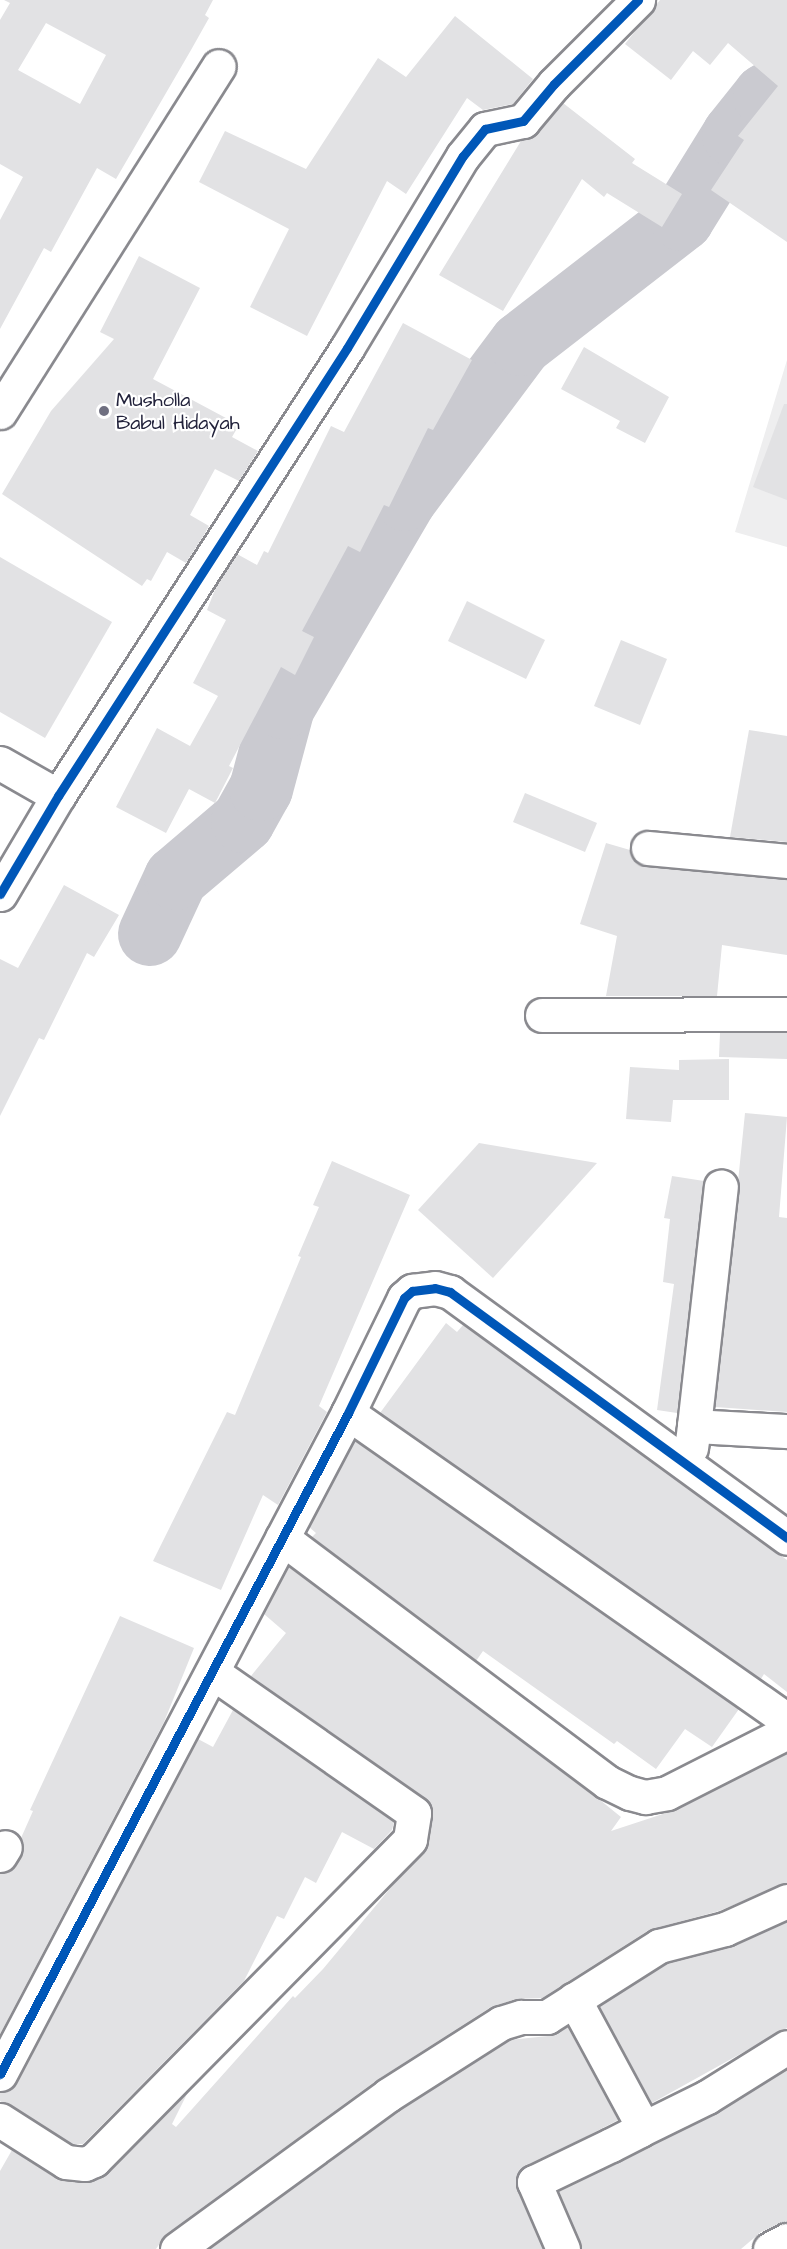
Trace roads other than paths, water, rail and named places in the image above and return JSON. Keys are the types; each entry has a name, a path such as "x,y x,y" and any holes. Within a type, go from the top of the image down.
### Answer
{"street":[{"path":"0,894 58,796 346,348 463,156 485,129 523,121 554,84 638,0"},
{"path":"0,412 219,66"},
{"path":"0,764 58,796"},
{"path":"648,848 787,861"},
{"path":"542,1015 787,1014"},
{"path":"689,1465 721,1187"},
{"path":"0,2074 348,1413 404,1298 422,1288 435,1288 450,1292 787,1538"},
{"path":"348,1413 787,1720"},
{"path":"694,1426 787,1431"},
{"path":"282,1538 607,1782 630,1794 645,1797 667,1793 787,1732"},
{"path":"0,2120 66,2162 85,2164 94,2160 410,1839 414,1814 212,1672"},
{"path":"184,2247 388,2095 501,2023 521,2017 547,2016 659,1946 735,1925 787,1901"},
{"path":"574,1999 640,2120 640,2130"},
{"path":"563,2249 534,2182 715,2092 787,2047"},
{"path":"770,2249 787,2240"}],"waterway":[{"path":"150,934 176,878 243,821 261,789 283,707 405,499 521,344 682,219 734,135 765,96 787,83"}],"place":[{"name":"Musholla Babul Hidayah","path":"104,411"}]}
